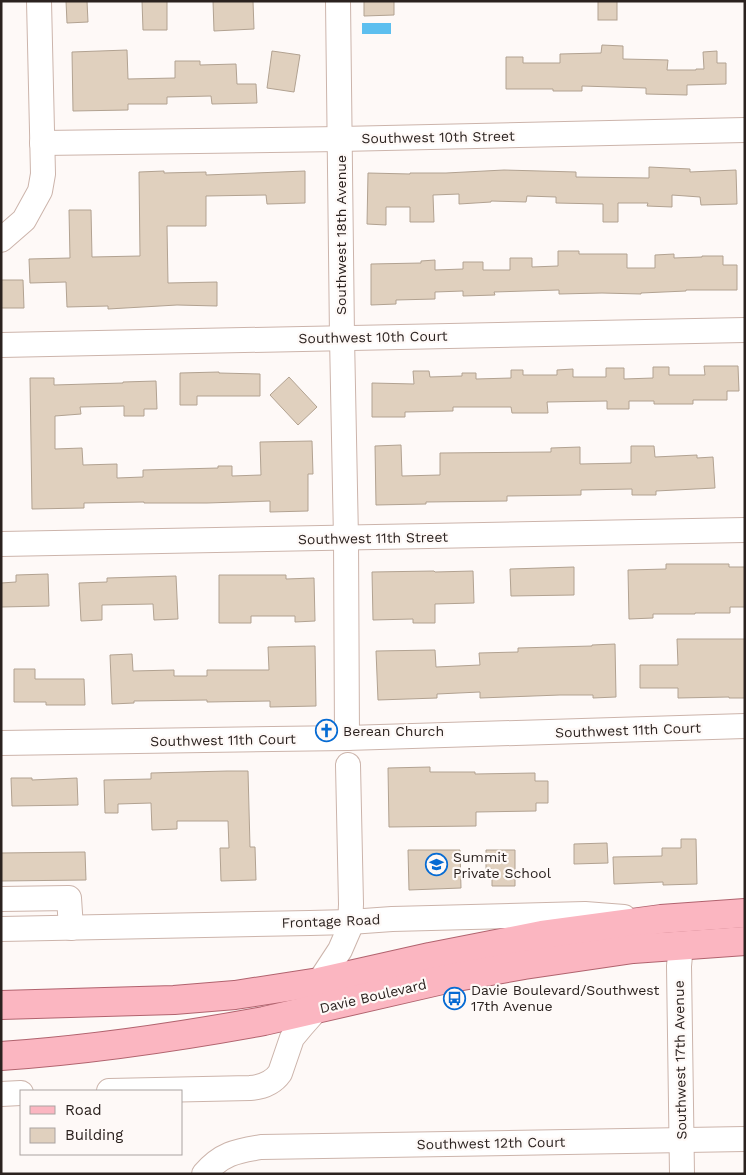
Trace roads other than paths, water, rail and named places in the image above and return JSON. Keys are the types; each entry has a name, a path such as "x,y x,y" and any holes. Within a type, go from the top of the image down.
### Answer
{"main road":[{"name":"Davie Boulevard","path":"1,1005 139,1002 234,995 319,982 430,956 504,942 661,919 745,913"},
{"path":"681,946 690,938 712,925 745,913"},
{"name":"Davie Boulevard","path":"1,1056 168,1037 264,1021 494,970 604,953 745,940"}],"street":[{"path":"1,240 24,220 40,190 42,143 39,1"},
{"name":"Southwest 18th Avenue","path":"338,1 347,738"},
{"name":"Southwest 10th Street","path":"42,143 340,139 745,130"},
{"name":"Southwest 10th Court","path":"1,345 745,330"},
{"name":"Southwest 11th Street","path":"1,544 745,530"},
{"name":"Southwest 11th Court","path":"1,743 347,738 745,726"},
{"path":"319,982 340,950 348,933 350,922 348,765"},
{"path":"1,899 69,898 71,928"},
{"name":"Frontage Road","path":"1,929 350,922 392,919 585,914 661,919"},
{"name":"Southwest 17th Avenue","path":"681,946 679,966 682,1174"},
{"path":"156,1090 250,1088 265,1085 277,1077 292,1038 317,1009"},
{"path":"1,1094 20,1093"},
{"name":"Southwest 12th Court","path":"204,1174 214,1163 238,1151 260,1146 745,1139"}],"water":[{"path":"362,23 391,23 391,34 362,34"}],"place":[{"name":"Berean Church","path":"327,731"},
{"name":"Summit Private School","path":"437,865"},
{"name":"Davie Boulevard/Southwest 17th Avenue","path":"455,998"}]}
